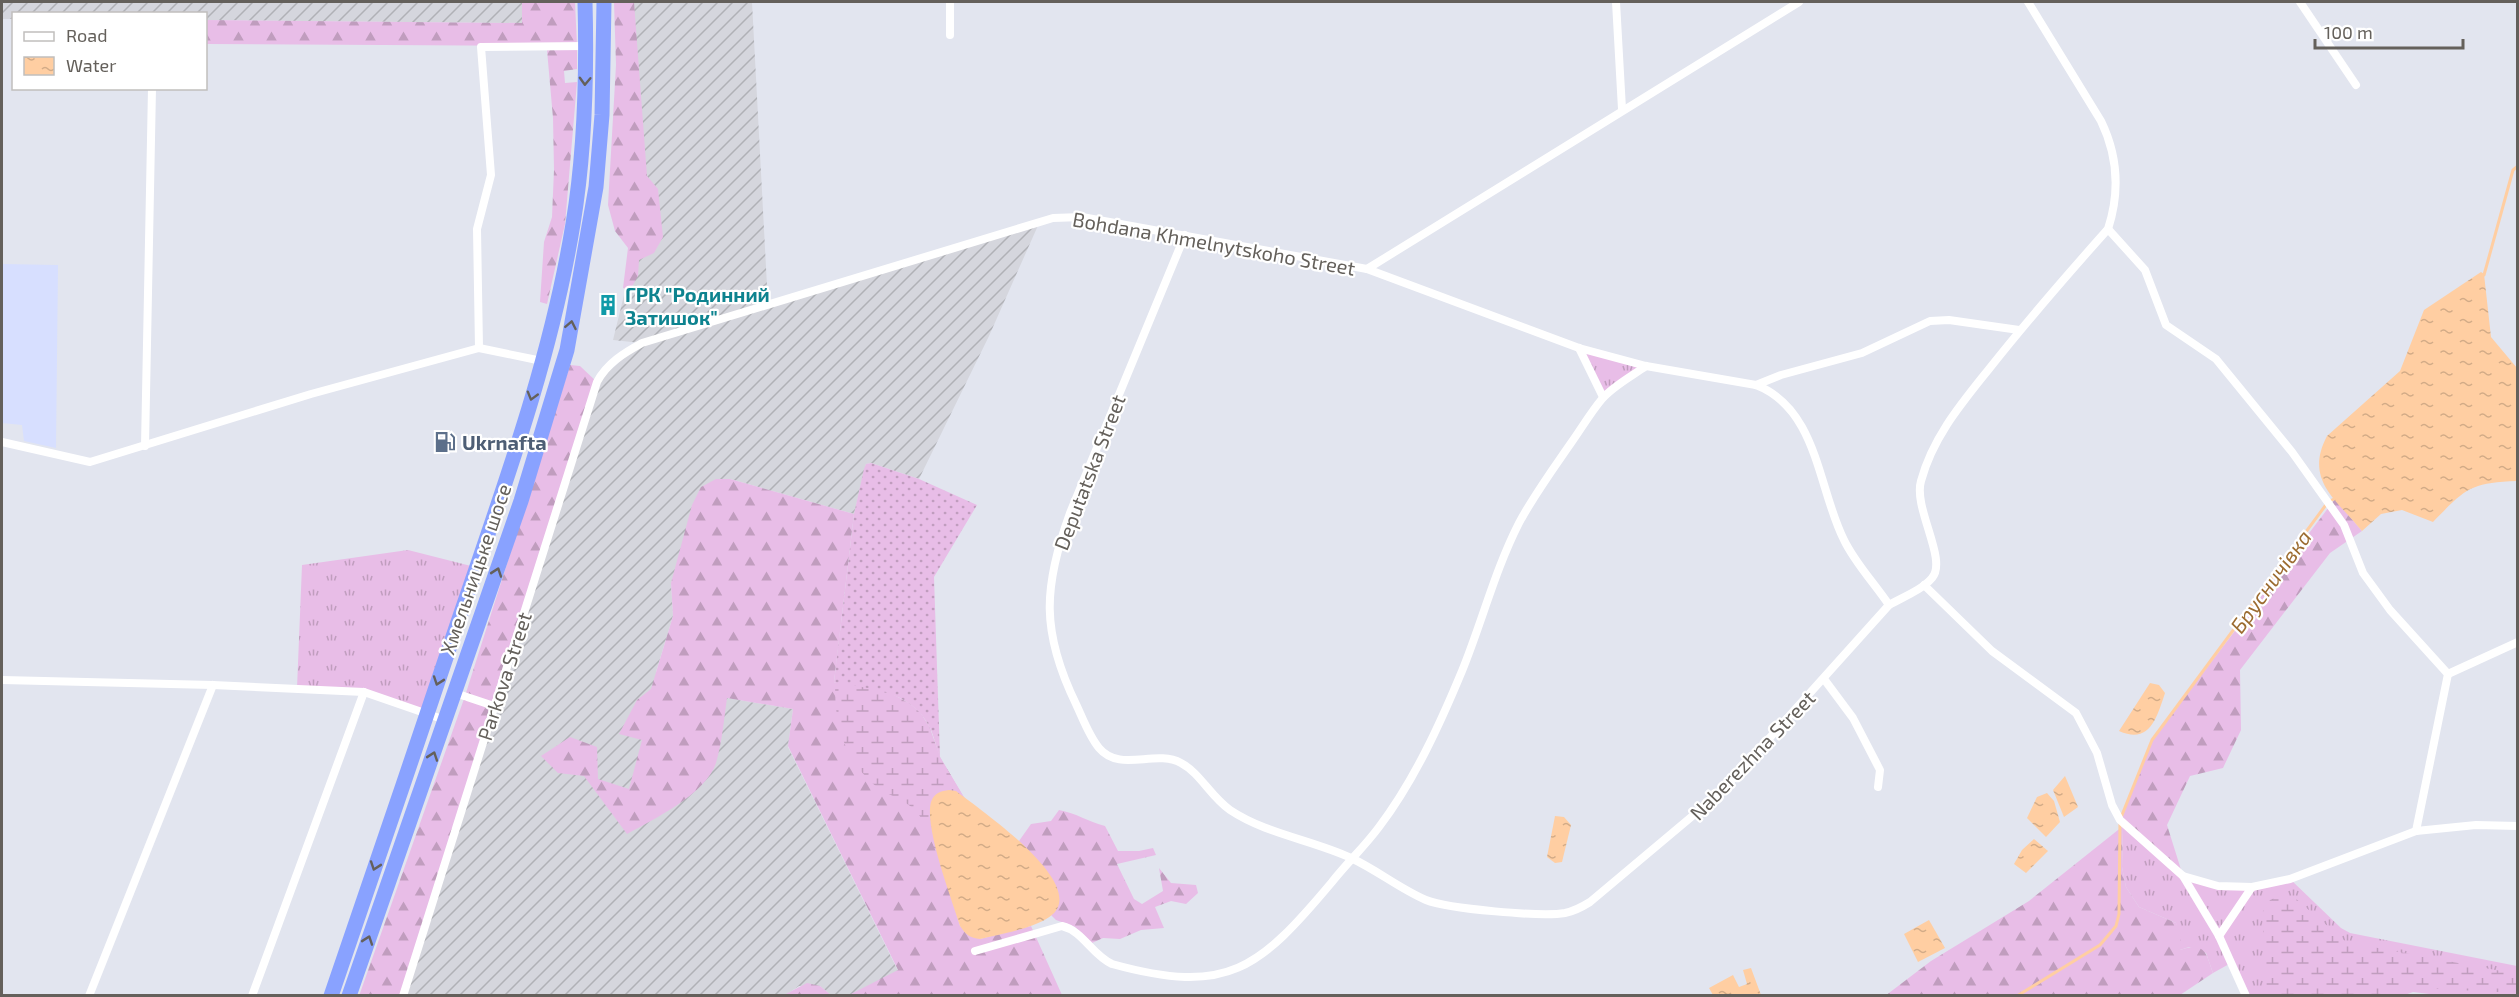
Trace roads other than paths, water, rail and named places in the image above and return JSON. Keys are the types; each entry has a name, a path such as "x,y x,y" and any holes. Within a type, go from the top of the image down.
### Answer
{"highway":[{"name":"Хмельницьке шосе","path":"331,996 501,494 542,361 573,222 584,114 585,2"},
{"name":"Хмельницьке шосе","path":"349,996 521,501 561,366 583,269 596,188 602,115 604,2"},
{"path":"542,361 561,366"}],"street":[{"path":"950,2 950,35"},
{"path":"1616,2 1622,110"},
{"name":"Bohdana Khmelnytskoho Street","path":"613,362 642,343 1053,218 1082,217 1367,268 1799,2"},
{"path":"1367,268 1579,348 1646,366 1756,385 1771,391 1784,402 1808,440 1845,542 1889,604 1934,577 1937,564 1921,505 1921,481 1944,427 2019,330 2108,229 2114,210 2116,187 2109,141 2101,121 2028,2"},
{"path":"2300,2 2356,85"},
{"path":"479,348 477,229 491,175 481,47 586,46"},
{"path":"145,446 152,90"},
{"path":"2108,229 2145,270 2166,326 2216,359 2292,452 2344,525 2363,573 2390,610 2448,674"},
{"name":"Deputatska Street","path":"1185,235 1060,539 1053,576 1049,617 1056,657 1094,741 1108,756 1121,760 1177,761 1190,770 1221,803 1240,816 1352,858 1408,892 1434,903 1537,913"},
{"path":"1756,385 1781,375 1862,353 1930,321 1949,320 2019,330"},
{"path":"2,442 90,462 311,394 479,348 542,361"},
{"path":"1579,348 1603,397"},
{"name":"Parkova Street","path":"402,996 597,382 603,370 613,362"},
{"path":"975,951 1062,926 1077,933 1101,959 1112,964 1188,979 1203,978 1252,962 1276,944 1293,929 1379,827 1397,800 1437,728 1463,669 1508,546 1530,503 1603,397 1646,366"},
{"path":"1924,585 1992,651 2076,713 2097,753 2112,805 2120,820 2183,876 2219,936 2246,996"},
{"name":"Naberezhna Street","path":"1537,913 1565,913 1590,902 1721,792 1889,604"},
{"path":"2448,674 2517,642"},
{"path":"2416,831 2448,674"},
{"path":"1824,679 1853,718 1880,770 1878,788"},
{"path":"2,680 213,685 364,692 445,720"},
{"path":"89,996 213,685"},
{"path":"252,996 364,692"},
{"path":"455,693 494,706"},
{"path":"2183,876 2218,886 2252,887 2290,879 2416,831 2476,825 2517,826"},
{"path":"2219,936 2252,887"}],"water":[{"path":"2481,272 2484,274 2491,337 2517,368 2517,481 2478,486 2453,502 2433,522 2402,510 2381,514 2362,531 2333,498 2321,477 2319,465 2321,451 2327,436 2400,371 2424,310"},
{"path":"2150,683 2159,685 2165,693 2151,726 2138,734 2119,731"},
{"path":"2065,776 2078,807 2064,817 2053,790"},
{"path":"956,791 984,812 1039,861 1052,879 1059,895 1057,909 1052,915 1022,929 980,939 964,932 945,882 931,828 932,799 938,793"},
{"path":"2047,793 2054,801 2060,822 2046,837 2027,818 2037,797"},
{"path":"1555,816 1564,817 1571,825 1562,862 1555,863 1547,857"},
{"path":"2034,839 2048,851 2026,873 2014,864 2022,850"},
{"path":"1929,920 1945,948 1918,962 1904,934"},
{"path":"1751,968 1761,995 1713,995 1709,988 1733,975 1739,987 1747,984 1743,970"}],"waterway":[{"name":"Брусничівка","path":"2484,275 2513,170 2518,166"},
{"name":"Брусничівка","path":"2017,996 2100,945 2116,926 2119,914 2120,820 2152,740 2328,502 2338,497"}],"place":[{"name":"ГРК \"Родинний Затишок\"","path":"608,305"},
{"name":"Ukrnafta","path":"445,442"}]}
